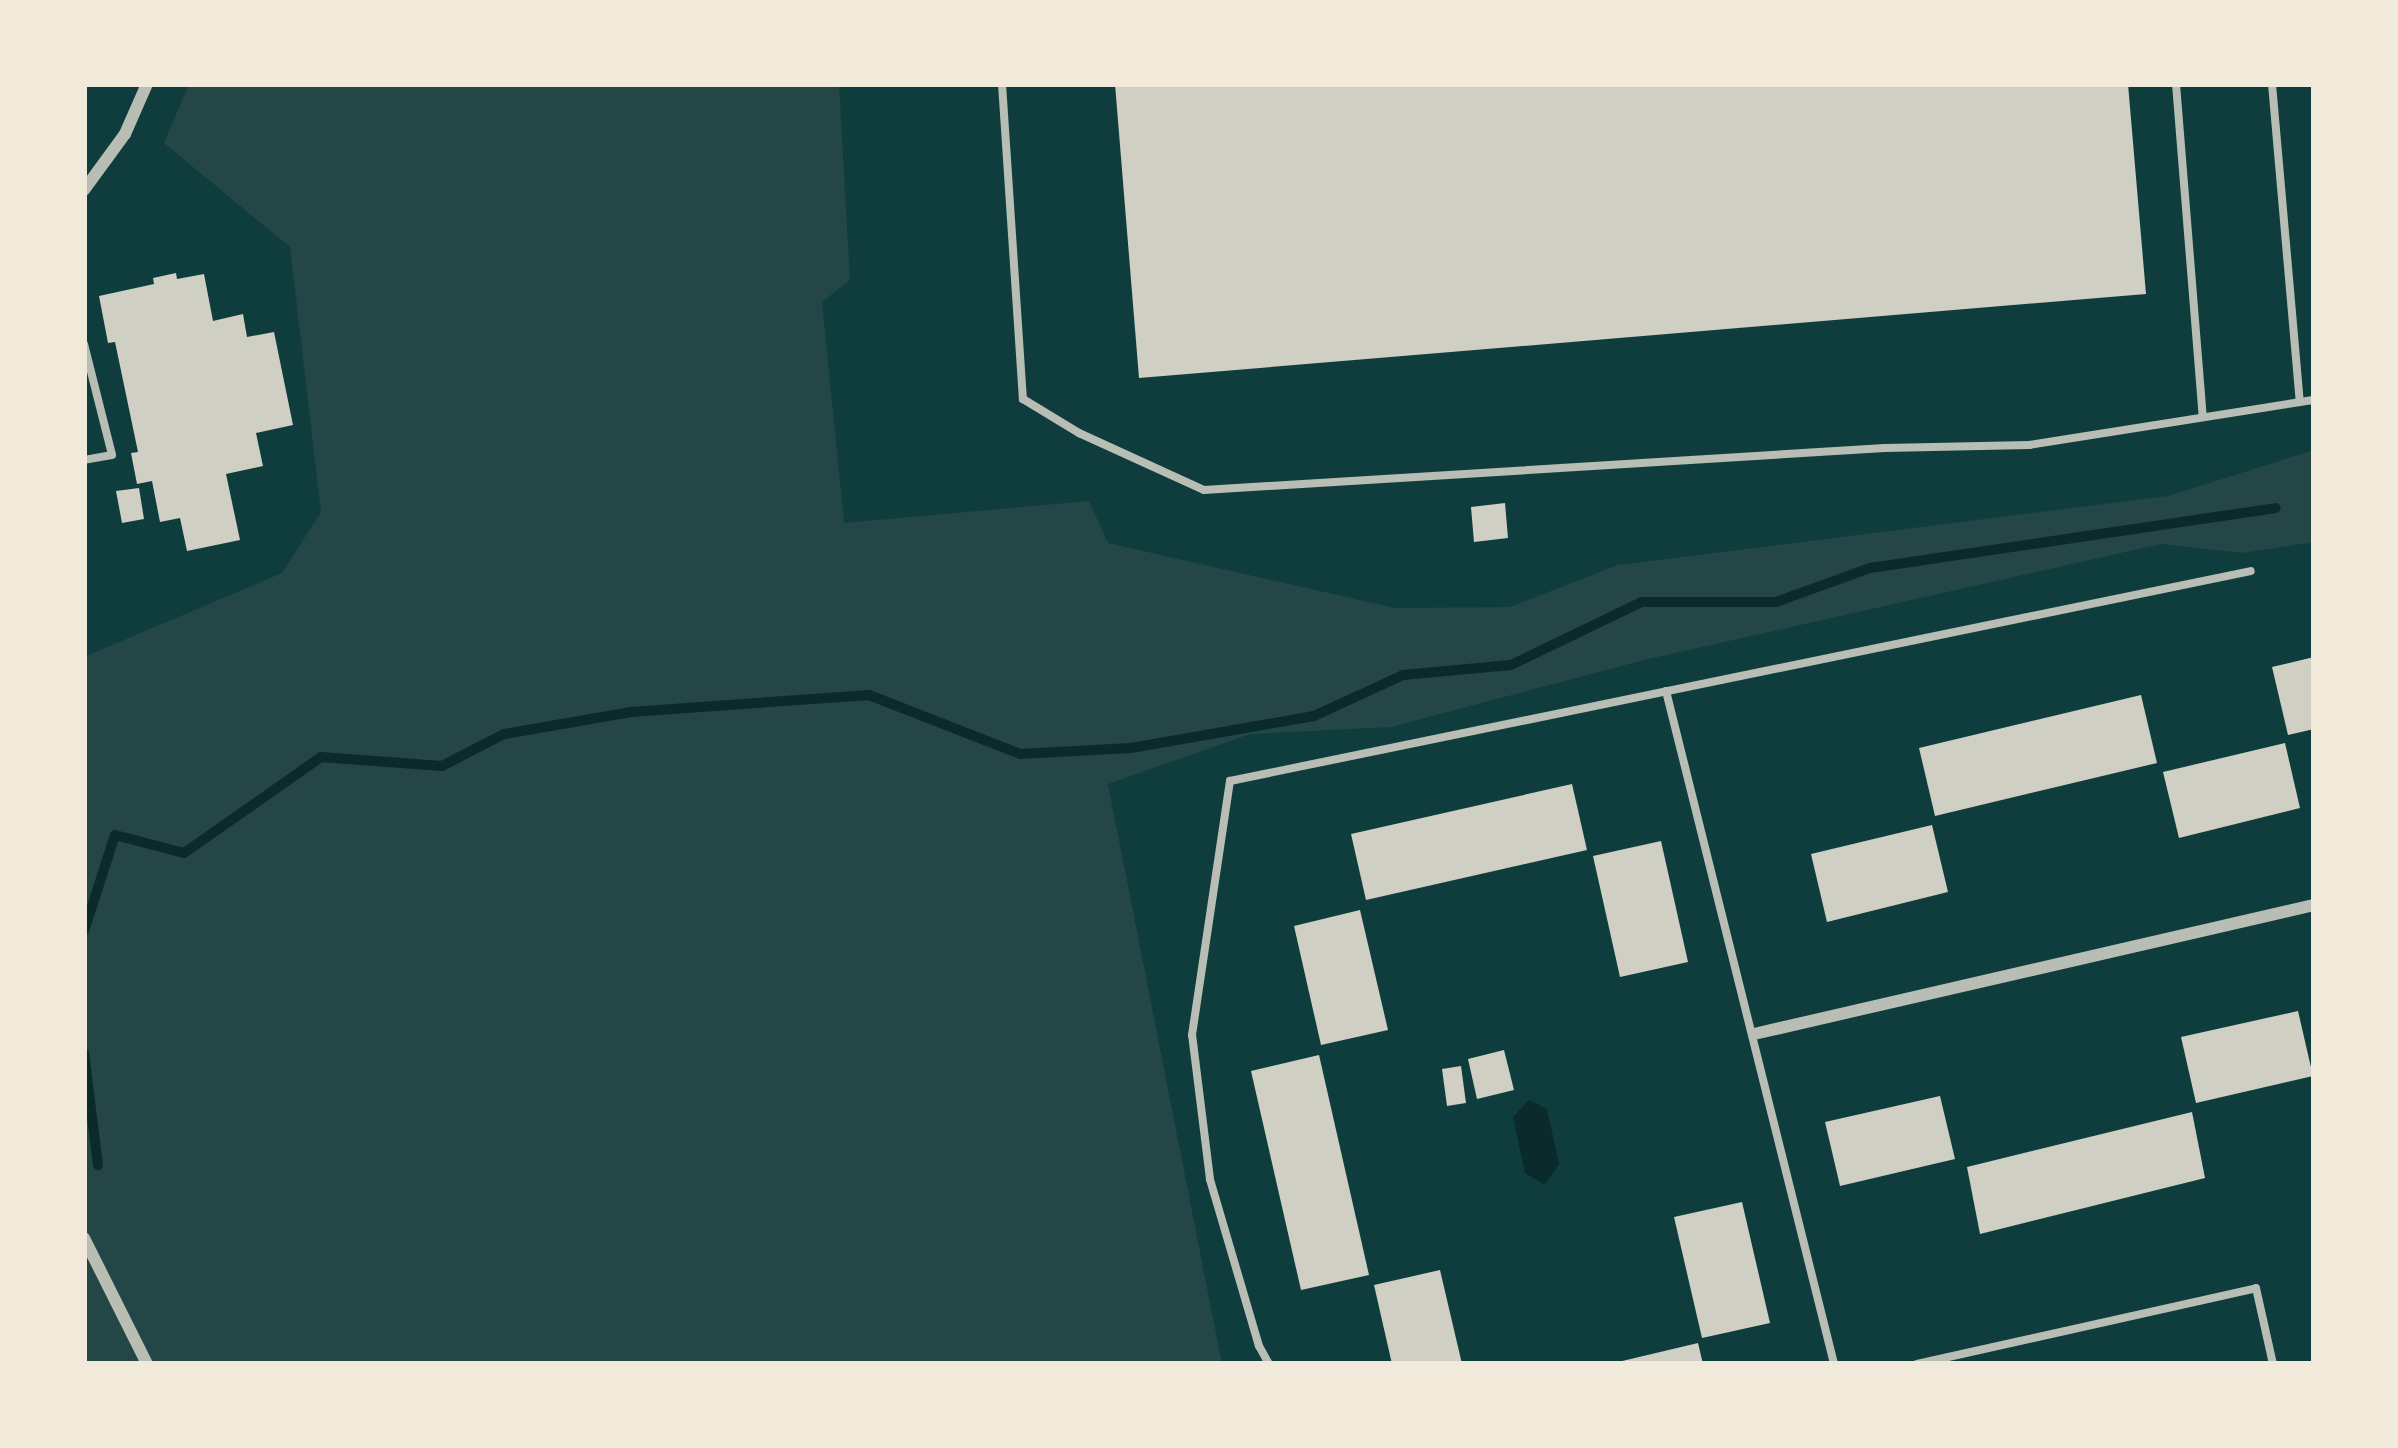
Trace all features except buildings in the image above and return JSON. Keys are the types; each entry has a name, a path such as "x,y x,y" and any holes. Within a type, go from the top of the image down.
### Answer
{"street":[{"path":"84,190 124,134 147,84"},
{"path":"1754,1034 2314,905"},
{"path":"84,1238 147,1364"}],"lane":[{"path":"1003,84 1023,399 1079,433 1204,490 1861,449 2029,445 2314,400"},
{"path":"2176,84 2203,418"},
{"path":"2272,84 2300,402"},
{"path":"84,344 112,454 84,460"},
{"path":"1269,1364 1258,1346 1210,1179 1192,1036 1230,781 2252,571"},
{"path":"1666,692 1834,1364"},
{"path":"1917,1364 2256,1288 2273,1364"}],"shaded area":[{"path":"189,84 839,84 850,280 822,302 844,523 1089,501 1108,543 1395,608 1510,607 1618,565 2168,496 2314,450 2314,542 2243,553 2161,544 1644,660 1391,727 1250,734 1108,784 1222,1364 84,1364 84,657 282,573 321,512 290,247 164,143"},
{"path":"1529,1100 1547,1109 1559,1164 1545,1185 1525,1173 1513,1117"}],"waterway":[{"path":"84,931 115,835 184,853 321,757 442,766 504,734 631,712 869,695 1020,754 1131,748 1314,716 1403,675 1511,665 1642,602 1776,602 1870,568 2276,508"},
{"path":"84,1053 98,1165"}]}
